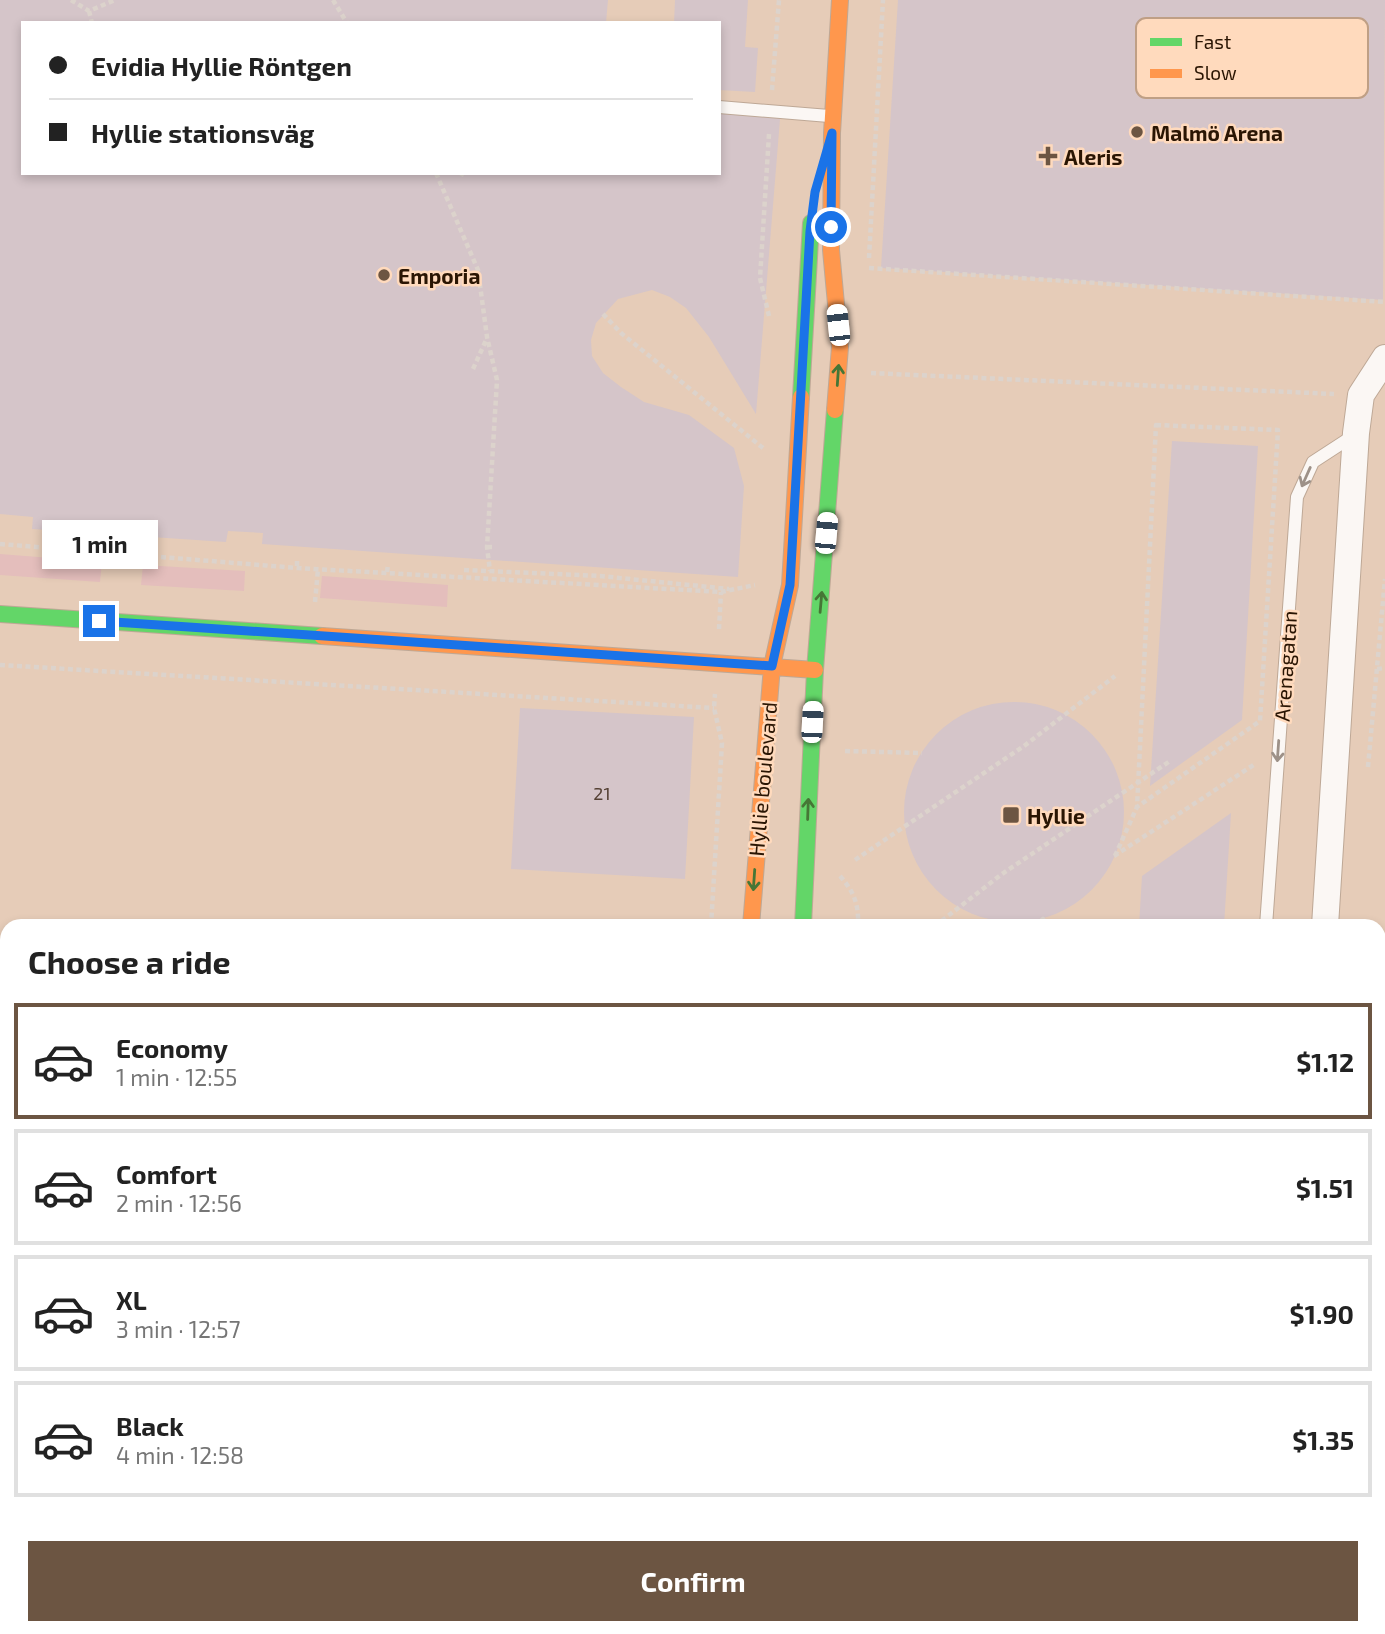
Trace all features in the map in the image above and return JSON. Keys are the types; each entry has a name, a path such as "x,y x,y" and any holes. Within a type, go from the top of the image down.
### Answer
{"street":[{"name":"Hyllie boulevard","path":"803,919 815,670 840,347 831,250 832,133 841,0"},
{"name":"Hyllie boulevard","path":"752,919 772,666 790,585 814,198 832,133"},
{"path":"1325,919 1356,433 1361,395 1385,358"},
{"path":"0,614 815,670"}],"lane":[{"path":"721,107 833,116"},
{"name":"Arenagatan","path":"1267,919 1297,497 1312,462 1356,433"}],"path":[{"path":"71,0 89,11 92,21"},
{"path":"89,11 115,0"},
{"path":"332,0 346,21"},
{"path":"772,327 760,278 779,0"},
{"path":"883,0 869,268 1385,302"},
{"path":"437,175 478,270 487,337 497,380 487,547 490,571"},
{"path":"603,314 621,333 764,449"},
{"path":"473,369 487,337"},
{"path":"863,373 1361,395"},
{"path":"1137,807 1260,721 1278,430 1156,425 1137,807 1114,856 1252,764 1278,765"},
{"path":"763,462 765,435"},
{"path":"0,544 297,568 721,592"},
{"path":"487,547 495,547"},
{"path":"297,561 297,568"},
{"path":"387,572 388,565"},
{"path":"464,570 600,576 737,590"},
{"path":"753,585 754,572"},
{"path":"1367,769 1385,579"},
{"path":"0,665 714,708 722,743 711,919"},
{"path":"1377,669 1385,668"},
{"path":"855,860 1015,752 1115,676"},
{"path":"837,750 922,753"},
{"path":"944,919 1002,874 1170,761"}],"shaded area":[{"path":"0,554 102,562 100,582 0,575"},
{"path":"143,565 245,571 244,591 141,585"},
{"path":"322,576 448,585 447,607 320,598"}],"building":[{"name":"Emporia","path":"0,0 608,0 606,21 21,21 21,175 721,175 721,102 781,107 756,414 709,337 686,308 670,297 652,290 618,299 596,323 591,340 592,356 603,373 621,387 644,402 689,415 734,448 744,486 738,577 262,544 263,533 228,531 226,542 32,529 33,517 0,514"},
{"path":"675,0 748,0 745,47 758,48 755,92 721,90 721,21 674,21"},
{"name":"Malmö Arena","path":"898,0 1385,0 1383,300 881,268"},
{"path":"1172,441 1258,446 1242,720 1150,786"},
{"path":"993,704 1035,704 1056,710 1084,727 1099,742 1111,760 1123,801 1119,844 1111,864 1099,882 1084,897 1066,909 1039,919 989,919 962,909 944,897 929,882 912,854 906,833 906,791 912,770 929,742 944,727 962,715"},
{"path":"520,708 694,717 685,879 511,869"},
{"path":"1231,813 1224,919 1139,919 1142,876"}],"traffic: fast":[{"path":"801,397 811,223"},
{"path":"803,919 815,670 835,410"},
{"path":"0,614 322,636"}],"traffic: slow":[{"path":"835,410 840,347 831,250 832,133 840,0"},
{"path":"752,919 772,666 790,585 801,397"},
{"path":"322,636 815,670"}],"place":[{"name":"Malmö Arena","path":"1137,132"},
{"name":"Aleris","path":"1048,156"},
{"name":"Emporia","path":"384,275"},
{"name":"Hyllie","path":"1011,815"}],"route":[{"path":"99,621 280,635 718,660 772,666 790,585 810,231 815,192 832,133 831,227"}]}
